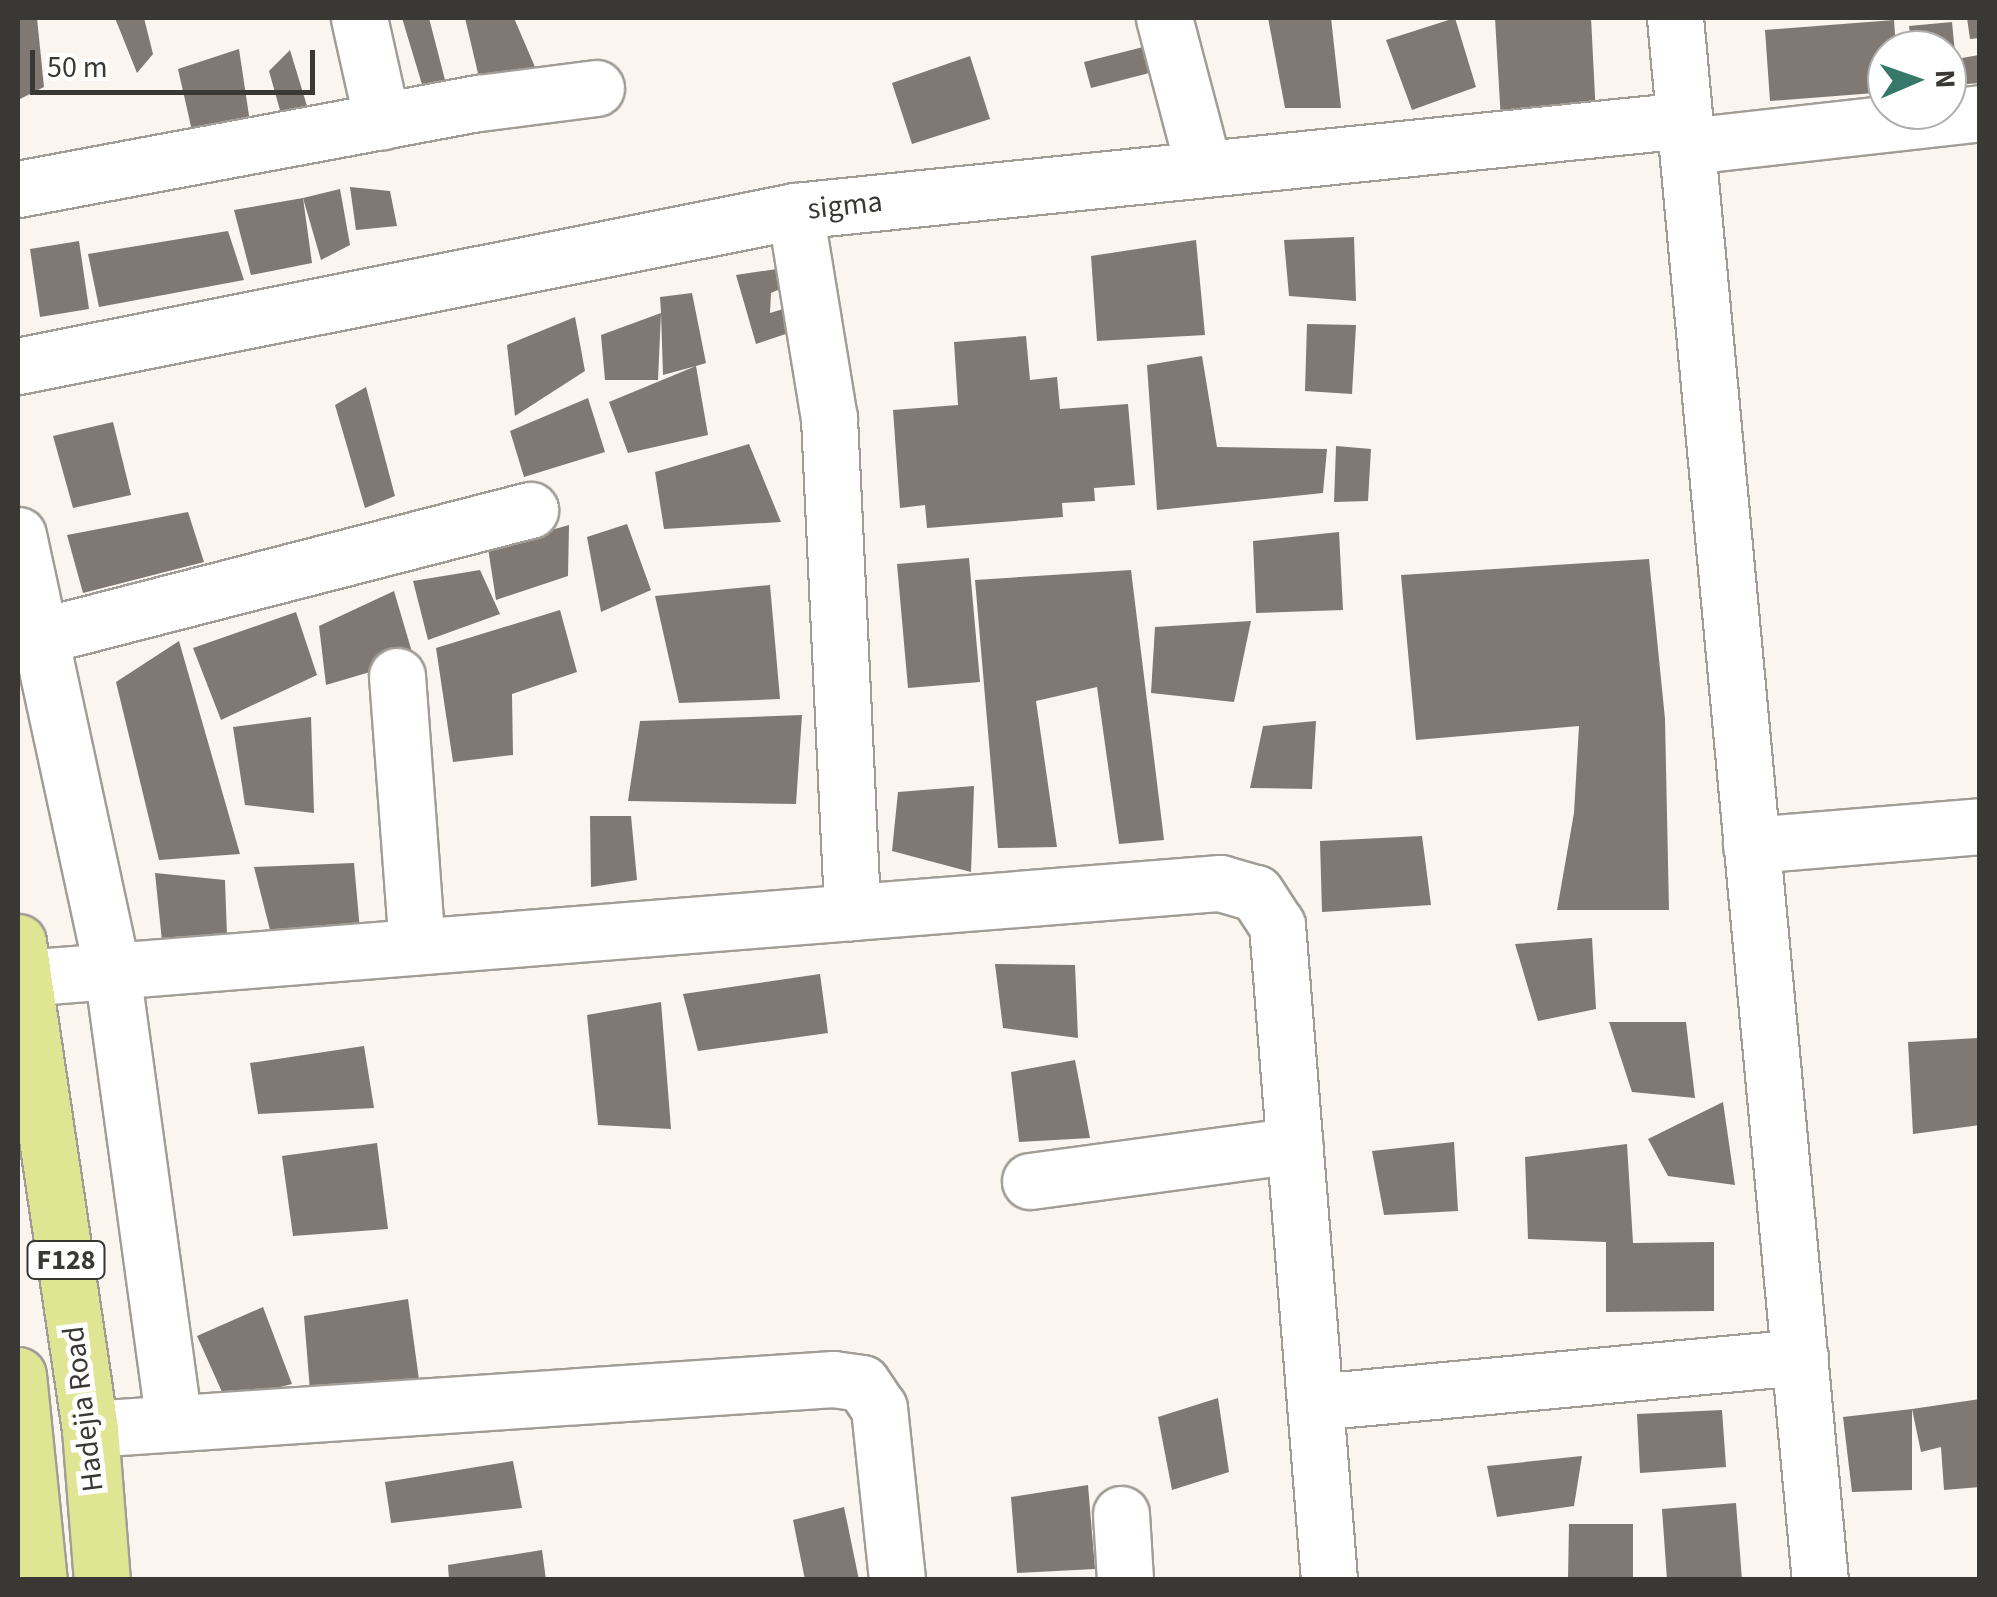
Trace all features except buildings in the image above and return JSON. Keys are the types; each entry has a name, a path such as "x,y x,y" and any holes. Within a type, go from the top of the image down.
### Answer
{"main road":[{"name":"Hadejia Road","path":"20,960 90,1428 102,1580"},
{"name":"Hadejia Road","path":"18,1376 38,1580"}],"street":[{"path":"359,18 382,121"},
{"path":"1164,18 1202,166"},
{"path":"1675,18 1820,1580"},
{"path":"18,189 382,121 596,88"},
{"name":"sigma","path":"18,366 795,212 1202,166 1980,114"},
{"path":"795,212 829,418 852,912"},
{"path":"31,639 530,510"},
{"path":"18,535 31,639 112,971 174,1422"},
{"path":"397,676 418,946"},
{"path":"1751,845 1980,826"},
{"path":"20,960 112,971 1220,883 1256,893 1277,924 1330,1580"},
{"path":"1030,1181 1295,1145"},
{"path":"1316,1402 1800,1357"},
{"path":"90,1428 833,1379 862,1383 879,1408 897,1580"},
{"path":"1121,1514 1125,1580"}]}
